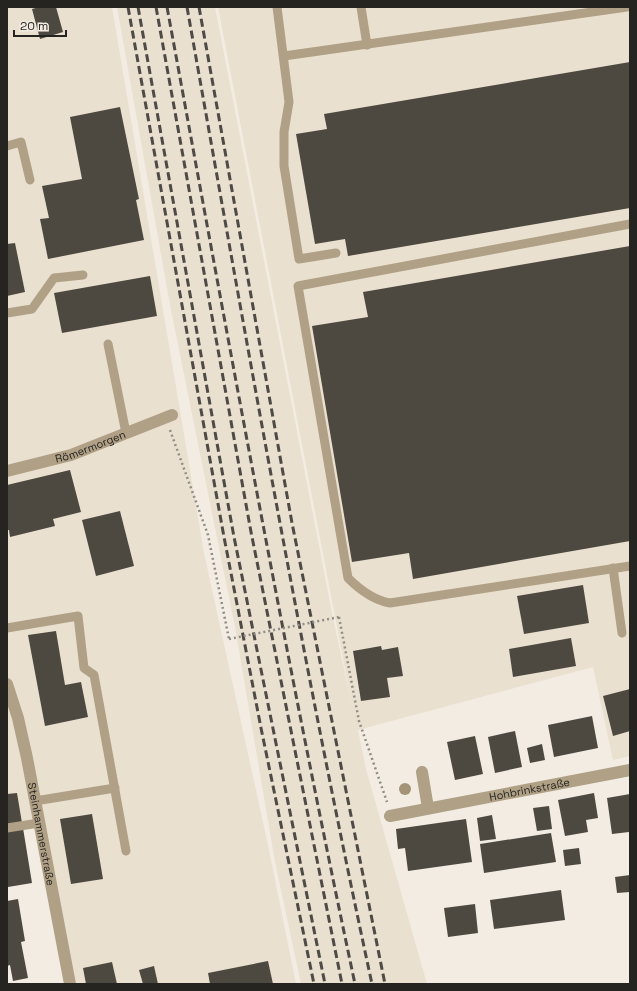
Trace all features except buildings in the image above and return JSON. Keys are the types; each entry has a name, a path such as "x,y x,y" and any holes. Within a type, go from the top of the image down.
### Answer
{"street":[{"name":"Römermorgen","path":"7,471 72,454 172,415"},
{"name":"Steinhammerstraße","path":"7,684 18,718 70,984"},
{"name":"Hohbrinkstraße","path":"390,816 630,770"},
{"path":"422,772 428,808"}],"lane":[{"path":"277,7 289,102 284,132 284,166 299,259 336,253"},
{"path":"362,7 367,45"},
{"path":"284,56 627,7"},
{"path":"7,146 21,142 30,180"},
{"path":"630,224 298,286 348,578 356,586 374,598 390,603 630,566"},
{"path":"7,313 32,309 54,278 84,275"},
{"path":"108,344 126,432"},
{"path":"613,568 622,633"},
{"path":"7,628 78,616 84,668 94,676 126,851"},
{"path":"35,801 114,788"},
{"path":"7,828 39,823"}],"path":[{"path":"177,447 208,535 229,639 339,617 359,721 379,776 390,816"}],"shaded area":[{"path":"7,7 112,7 204,553 268,845 296,984 70,984 39,823 7,828"},
{"path":"117,7 215,7 333,618 352,705 218,7 630,7 630,756 613,760 593,667 358,730 366,769 427,984 301,984 275,862 235,627 170,305"}],"railway":[{"path":"128,7 224,537 261,728 314,984"},
{"path":"138,7 234,537 325,984"},
{"path":"156,7 251,532 342,984"},
{"path":"167,7 281,618 355,984"},
{"path":"187,7 298,618 346,862 372,984"},
{"path":"199,7 292,523 385,984"}]}
